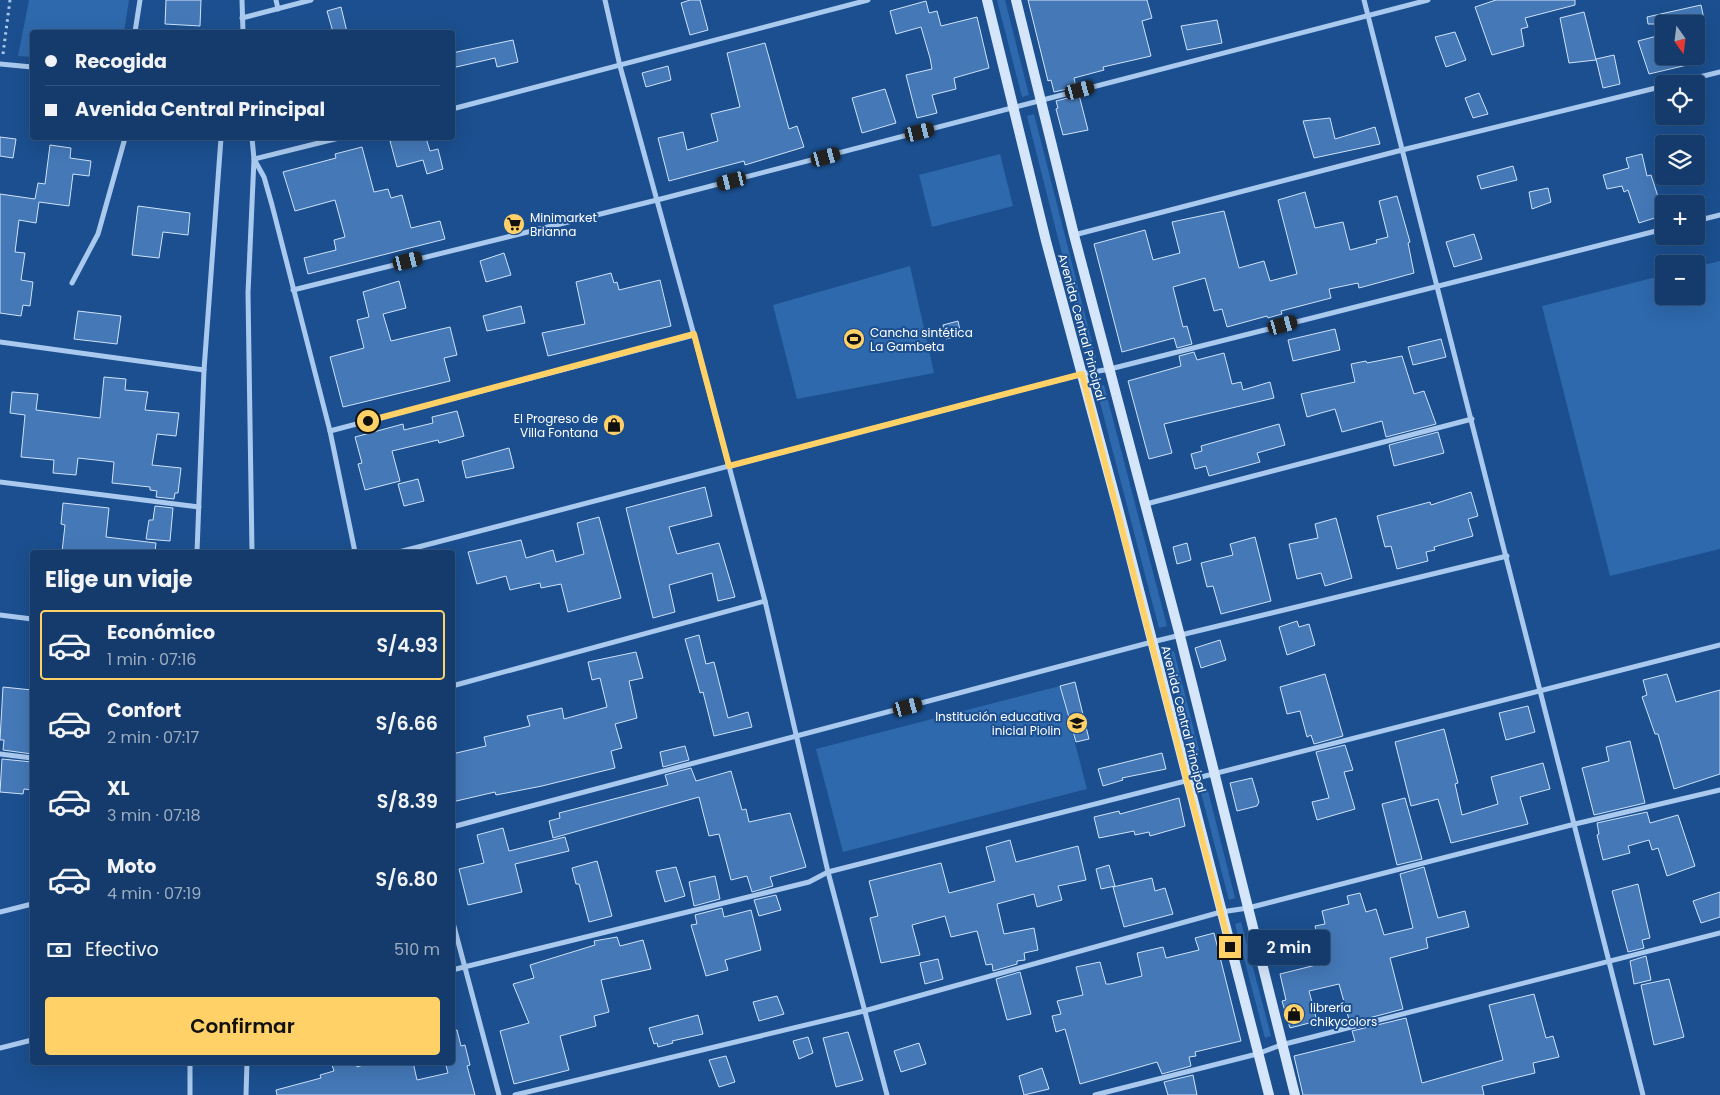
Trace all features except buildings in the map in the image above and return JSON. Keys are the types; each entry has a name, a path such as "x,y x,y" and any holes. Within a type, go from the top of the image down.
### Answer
{"street":[{"path":"135,30 140,0"},
{"path":"242,0 243,30"},
{"path":"276,0 278,8"},
{"path":"242,18 311,0"},
{"path":"605,0 620,66 694,334 764,601 828,872 887,1095"},
{"path":"455,108 868,0"},
{"name":"Avenida Central Principal","path":"987,0 1046,242 1152,642 1268,1095"},
{"name":"Avenida Central Principal","path":"1016,0 1074,235 1180,636 1213,774 1295,1095"},
{"path":"1364,0 1542,691 1643,1095"},
{"path":"293,290 657,200 1428,0"},
{"path":"0,64 30,67"},
{"path":"1705,76 1720,72"},
{"path":"1074,235 1402,150 1655,88"},
{"path":"72,282 98,234 124,140"},
{"path":"196,550 204,370 222,140"},
{"path":"252,140 254,159 248,293 252,550"},
{"path":"254,159 331,140"},
{"path":"254,159 264,177 330,431 355,550"},
{"path":"1705,218 1720,214"},
{"path":"406,550 1082,374 1110,369 1655,231"},
{"path":"330,431 694,334"},
{"path":"0,342 204,370"},
{"path":"1146,504 1472,419"},
{"path":"0,482 198,508"},
{"path":"455,826 795,738 1152,642 1507,556"},
{"path":"455,685 764,601"},
{"path":"0,615 30,619"},
{"path":"455,970 810,882 828,872 1720,644"},
{"path":"0,754 30,758"},
{"path":"515,1095 864,1011 1221,912 1248,908 1575,824 1720,790"},
{"path":"0,912 30,904"},
{"path":"455,931 499,1095"},
{"path":"1095,1095 1257,1054 1281,1045 1720,933"},
{"path":"0,1048 30,1040"},
{"path":"190,1065 190,1095"},
{"path":"246,1095 247,1065"}],"path":[{"path":"3,54 2,43 10,0"}],"shaded area":[{"path":"29,0 129,0 124,30 30,30 30,57 18,56"},
{"path":"997,0 1005,0 1029,95 1022,97"},
{"path":"1034,114 1096,358 1089,360 1027,116"},
{"path":"1000,154 1013,206 932,227 919,175"},
{"path":"1720,261 1720,549 1610,576 1542,306 1655,277 1655,305 1705,305 1705,265"},
{"name":"Cancha sintética La Gambeta","path":"910,266 934,373 797,399 773,305"},
{"path":"1104,385 1167,626 1159,628 1096,387"},
{"path":"1174,651 1199,750 1190,753 1166,653"},
{"path":"1060,686 1087,789 843,852 816,749"},
{"path":"1207,787 1235,898 1229,900 1200,789"},
{"path":"1241,922 1271,1036 1265,1038 1235,924"}],"place":[{"name":"Minimarket Brianna","path":"514,224"},
{"name":"Cancha sintética La Gambeta","path":"854,339"},
{"name":"El Progreso de Villa Fontana","path":"614,425"},
{"name":"Institución educativa inicial Piolin","path":"1077,723"},
{"name":"librería chikycolors","path":"1294,1014"}],"route":[{"path":"368,421 694,334 729,466 1082,374 1230,947"}]}
